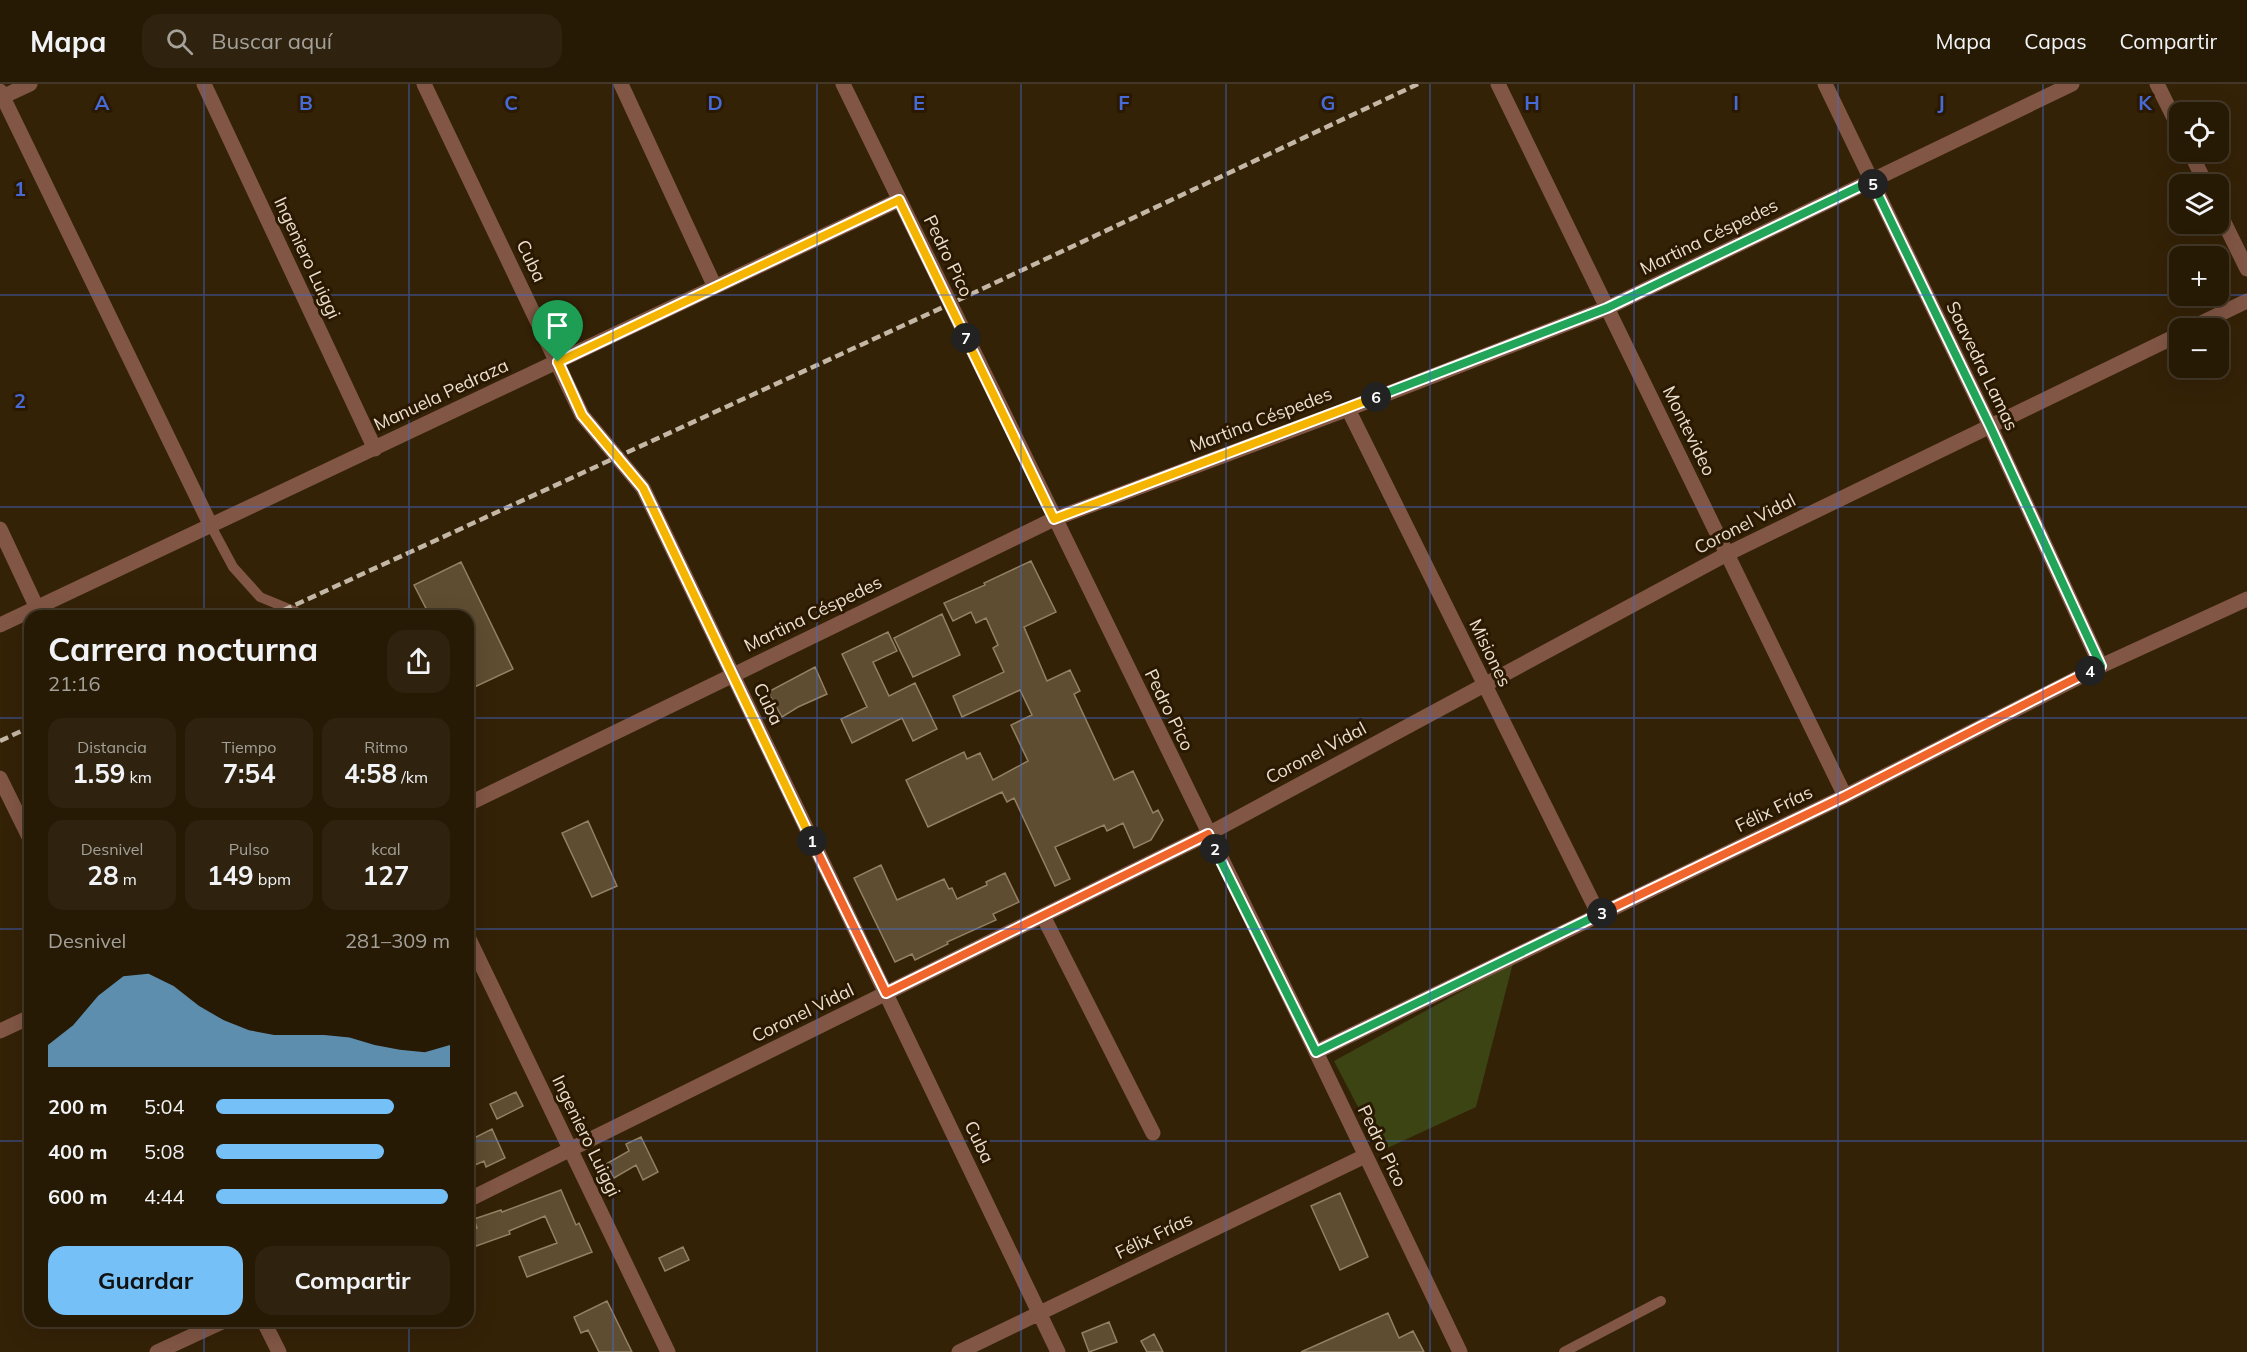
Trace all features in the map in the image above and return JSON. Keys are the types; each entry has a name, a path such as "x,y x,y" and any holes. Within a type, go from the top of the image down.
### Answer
{"street":[{"path":"30,84 1,95 211,526"},
{"name":"Ingeniero Luiggi","path":"204,84 375,449"},
{"name":"Cuba","path":"424,84 582,415 643,488 1059,1352"},
{"path":"621,84 715,287"},
{"name":"Pedro Pico","path":"843,84 1460,1352"},
{"name":"Montevideo","path":"1498,84 1845,796"},
{"name":"Saavedra Lamas","path":"1825,84 1990,426 2101,666"},
{"name":"Martina Céspedes","path":"474,801 1054,519 1607,308 2072,84"},
{"path":"2157,84 2169,108"},
{"name":"Manuela Pedraza","path":"33,610 899,200"},
{"path":"2229,232 2247,269"},
{"path":"2213,318 2247,302"},
{"name":"Coronel Vidal","path":"474,1197 1208,834 1727,554 2169,339"},
{"name":"Misiones","path":"1347,409 1599,915"},
{"path":"0,529 37,608"},
{"name":"Félix Frías","path":"1316,1052 1845,796 2101,666 2247,599"},
{"name":"Manuela Pedraza","path":"0,625 24,614"},
{"path":"0,777 24,827"},
{"path":"1043,916 1153,1133"},
{"name":"Ingeniero Luiggi","path":"474,949 668,1352"},
{"path":"0,1031 24,1020"},
{"name":"Félix Frías","path":"959,1352 1365,1156"},
{"path":"157,1352 211,1327"},
{"path":"266,1327 279,1352"}],"lane":[{"path":"211,526 233,567 260,597 291,610"},
{"path":"1564,1352 1661,1301"}],"green space":[{"path":"1513,963 1476,1107 1381,1151 1334,1061"}],"building":[{"path":"1031,561 1056,612 1024,627 1047,681 1070,670 1080,691 1074,694 1114,780 1133,771 1153,813 1158,810 1163,820 1151,840 1134,848 1123,823 1107,831 1104,825 1055,847 1070,879 1055,886 1014,798 1007,802 1002,792 928,827 906,780 964,752 967,759 980,753 993,780 1028,761 1011,725 1032,715 1020,690 962,717 953,696 1004,672 993,648 998,645 986,618 976,623 971,612 953,621 944,603"},
{"path":"461,562 513,669 474,687 474,610 427,610 414,585"},
{"path":"942,614 960,655 913,677 894,638"},
{"path":"888,632 897,651 873,662 889,696 915,683 937,729 913,741 902,718 852,743 841,719 867,707 842,654"},
{"path":"815,667 827,694 782,717 768,692"},
{"path":"588,821 617,886 592,897 562,833"},
{"path":"881,865 897,900 944,879 949,889 952,888 957,899 987,885 986,882 1005,873 1019,902 993,914 996,920 947,942 948,944 915,960 912,954 895,962 854,878"},
{"path":"516,1092 523,1106 497,1119 490,1104"},
{"path":"492,1129 505,1158 486,1167 484,1161 474,1165 474,1138"},
{"path":"641,1137 658,1172 643,1180 636,1165 614,1178 606,1164 629,1151 626,1144"},
{"path":"561,1190 576,1225 579,1223 592,1252 527,1277 519,1257 557,1243 545,1216 509,1231 510,1234 474,1247 474,1229 477,1228 474,1219 501,1210 502,1212"},
{"path":"1340,1193 1368,1257 1340,1270 1311,1206"},
{"path":"683,1247 689,1260 665,1271 659,1258"},
{"path":"607,1301 632,1352 599,1352 588,1330 581,1333 574,1317"},
{"path":"1388,1313 1399,1338 1413,1331 1424,1352 1301,1352"},
{"path":"1109,1322 1117,1342 1089,1352 1082,1333"},
{"path":"1154,1334 1163,1352 1147,1352 1141,1341"}],"railway":[{"path":"284,610 950,304 1418,84"},
{"path":"0,741 24,730"}],"route":[{"path":"1871,181 1990,426 2101,666 1845,796 1316,1052 1208,834 886,993 643,488 582,415 558,362 899,200 1054,519 1607,308 1871,181"}]}
